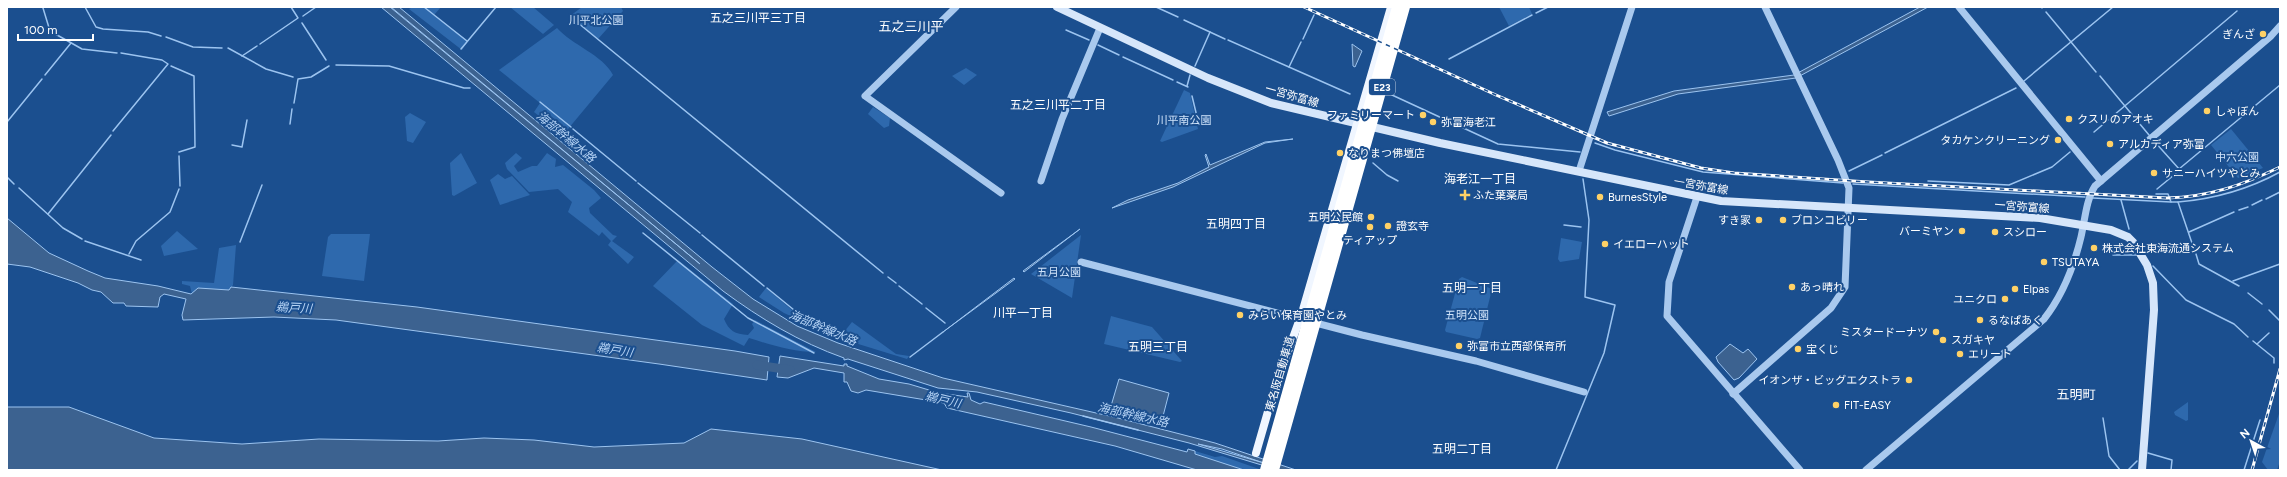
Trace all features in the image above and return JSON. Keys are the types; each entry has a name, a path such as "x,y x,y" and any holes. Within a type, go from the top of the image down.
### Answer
{"highway":[{"name":"東名阪自動車道","path":"1265,470 1397,7"},
{"name":"東名阪自動車道","path":"1274,470 1405,7"}],"main road":[{"name":"一宮弥富線","path":"1056,7 1238,91 1271,103 1358,125 1697,197 1744,204 2040,218 2084,224 2111,230 2133,242 2148,265 2153,283 2154,310 2142,470"},
{"path":"1256,453 1275,387 1300,318 1358,125 1391,7"}],"street":[{"path":"956,7 865,96 1001,193"},
{"path":"1579,171 1632,7"},
{"path":"1733,394 1837,302 1845,287 1849,188 1799,75 1765,7"},
{"path":"1959,7 2101,181"},
{"path":"1866,470 2044,319 2062,291 2073,266 2093,189 2271,36 2280,26"},
{"path":"1041,181 1062,119 1100,28"},
{"path":"1697,197 1669,282 1666,310 1668,316 1733,394 1800,470"},
{"path":"1081,262 1362,335 1476,361 1584,392"}],"green space":[{"path":"413,7 441,7 434,15 468,41 462,50 409,9"},
{"path":"510,7 533,7 554,25 543,34"},
{"name":"川平北公園","path":"582,7 621,7 623,11 598,39 570,16"},
{"path":"1499,7 1529,7 1532,14 1509,26"},
{"path":"557,28 571,40 595,56 613,75 563,135 534,112 540,103 499,70"},
{"path":"966,68 977,75 964,85 952,76"},
{"name":"川平南公園","path":"1184,90 1190,93 1198,129 1162,142 1160,141"},
{"path":"873,107 890,118 889,126 884,128 868,114"},
{"path":"410,113 426,122 413,143 407,141 405,117"},
{"name":"中六公園","path":"2231,129 2263,168 2238,178 2211,145"},
{"path":"461,153 477,183 454,196 452,195 450,163"},
{"path":"516,153 522,158 514,166 518,172 532,166 537,166 547,153 556,159 555,167 563,165 594,190 601,198 589,208 590,213 613,235 617,236 612,241 634,257 628,264 608,245 611,241 602,232 599,236 568,212 572,202 558,189 529,192 507,169 505,163"},
{"path":"498,174 505,179 512,176 530,195 500,205 490,180"},
{"path":"177,231 198,249 164,256 161,246"},
{"path":"331,234 370,234 364,281 322,276 328,237"},
{"name":"五月公園","path":"1081,235 1072,298 1031,274"},
{"path":"1561,238 1582,242 1579,259 1560,262 1558,259"},
{"path":"236,245 233,285 229,290 192,294 190,286 182,284 182,281 214,283 219,248"},
{"path":"678,260 733,304 724,319 733,331 739,334 748,335 754,328 752,324 755,320 816,352 807,352 774,346 749,338 744,346 702,325 653,286"},
{"name":"五明公園","path":"1462,277 1492,289 1480,338 1477,339 1446,332 1445,330 1459,279"},
{"path":"766,288 805,321 834,333 834,336 784,313 759,297"},
{"path":"1111,316 1152,327 1182,361 1180,362 1104,344"},
{"path":"852,322 896,354 909,356 907,359 842,339 840,337"},
{"path":"2188,402 2188,420 2186,421 2175,415 2174,412"},
{"path":"2280,411 2280,461 2277,470 2268,470 2262,462"},
{"path":"1195,451 1215,457 1222,456 1262,470 1244,470 1195,454"}],"water":[{"path":"381,7 390,7 700,264 391,7 399,7 712,267 753,299 797,326 838,343 943,378 1118,418 1215,443 1296,470 1278,470 1189,443 1071,413 977,392 938,388 848,359 844,360 844,358 811,345 781,329 723,291","holes":["1198,444 1222,449 1264,463"]},
{"path":"1920,7 1928,7 1796,78 1678,94 1609,116 1607,112 1674,91 1794,75"},
{"path":"1352,44 1362,51 1355,67 1353,66"},
{"path":"1293,139 1265,143 1173,187 1112,208 1128,200 1178,183 1209,167 1206,154 1210,165 1265,142"},
{"path":"7,218 49,253 105,278 158,286 191,294 198,288 229,290 231,287 417,307 735,351 769,357 767,380 336,320 274,317 183,320 182,315 186,299 164,294 160,297 158,307 126,306 124,303 113,303 101,292 92,290 78,283 30,267 7,264"},
{"path":"1080,229 1024,272 1023,271"},
{"path":"1014,278 1015,279 943,332"},
{"path":"1730,344 1743,353 1748,349 1757,359 1739,378 1734,380 1718,362 1716,357"},
{"path":"780,356 844,366 844,364 847,364 847,366 879,379 909,384 939,393 968,397 967,393 969,393 971,400 980,404 984,402 1091,427 1187,452 1188,449 1195,451 1195,454 1244,470 1197,470 1115,446 947,408 944,403 866,390 858,393 851,391 847,382 844,382 844,373 814,368 788,378 777,377"},
{"path":"1119,379 1169,393 1162,420 1111,406"},
{"path":"7,407 69,407 154,438 242,444 319,439 438,441 484,438 534,440 594,447 684,443 711,429 802,439 942,470 7,470"}],"waterway":[{"path":"85,7 96,27 103,29 148,32 161,36"},
{"path":"260,44 298,18 291,7"},
{"path":"303,16 316,7"},
{"path":"424,7 467,41"},
{"path":"461,49 496,7"},
{"path":"1156,7 1178,17"},
{"path":"1536,13 1548,7"},
{"path":"2024,81 2113,7"},
{"path":"43,8 50,31 82,49 117,53"},
{"path":"2094,132 2237,11"},
{"path":"2046,12 2096,72"},
{"path":"1303,39 1314,15"},
{"path":"1449,59 1532,15"},
{"path":"572,18 883,273"},
{"path":"1184,20 1225,39"},
{"path":"302,23 326,60"},
{"path":"1066,30 1089,40"},
{"path":"1195,66 1210,32"},
{"path":"166,37 193,47 222,48"},
{"path":"1228,40 1350,94"},
{"path":"1289,67 1301,42"},
{"path":"45,75 71,43"},
{"path":"1098,45 1119,55"},
{"path":"242,56 257,46"},
{"path":"228,48 266,69 293,77"},
{"path":"113,131 168,64 162,60 121,53"},
{"path":"1123,57 1173,80"},
{"path":"336,65 389,66 464,88 470,88"},
{"path":"171,66 194,76 195,147 179,152"},
{"path":"294,103 298,79 311,77 329,66"},
{"path":"1187,86 1190,75"},
{"path":"2100,76 2149,135"},
{"path":"7,122 42,79"},
{"path":"1177,82 1188,87"},
{"path":"2179,169 2280,85"},
{"path":"1885,153 2016,88"},
{"path":"1392,95 1498,144 1580,152"},
{"path":"1192,96 1199,125"},
{"name":"海部幹線水路","path":"540,102 571,127"},
{"path":"290,124 292,109"},
{"path":"232,145 242,147 247,120"},
{"name":"海部幹線水路","path":"573,129 636,181"},
{"path":"48,214 111,135"},
{"path":"2154,141 2180,170 2157,189"},
{"path":"1595,143 1615,150 1703,172 1843,183"},
{"path":"1928,181 2009,185 2052,167 2070,152"},
{"path":"1849,171 1882,155"},
{"path":"179,156 180,186"},
{"path":"1373,163 1387,175 1398,181"},
{"path":"2178,202 2218,196 2244,188 2280,172"},
{"path":"7,177 14,184"},
{"path":"1556,470 1604,353 1615,305 1585,297 1589,220 1583,179"},
{"path":"638,183 700,233"},
{"path":"1853,184 2085,197"},
{"path":"240,242 262,185"},
{"path":"19,188 63,228 82,239"},
{"path":"129,254 136,241 170,212 179,189"},
{"path":"2266,199 2280,192"},
{"path":"2156,194 2168,194 2171,202 2178,202 2194,249"},
{"path":"2093,198 2171,202"},
{"path":"2121,200 2129,229"},
{"path":"2252,205 2262,200"},
{"path":"2239,210 2248,207"},
{"path":"2189,232 2234,212"},
{"path":"1564,225 1581,227"},
{"path":"643,233 748,318 814,353"},
{"path":"702,235 764,286"},
{"path":"85,241 141,260"},
{"path":"2196,254 2199,264 2239,286"},
{"path":"2113,255 2136,255"},
{"path":"2233,281 2280,264"},
{"path":"2153,266 2186,300 2234,324 2248,337"},
{"path":"888,277 896,283"},
{"path":"899,286 922,304"},
{"name":"海部幹線水路","path":"767,288 810,323"},
{"path":"2248,293 2262,304"},
{"path":"926,308 945,323"},
{"path":"2269,310 2280,321"},
{"path":"910,357 943,332"},
{"path":"2257,344 2269,333"},
{"path":"2253,341 2274,358 2274,363"},
{"name":"鵜戸川","path":"757,365 790,370"},
{"name":"海部幹線水路","path":"1083,416 1138,430"},
{"path":"2103,418 2109,456 2120,470"},
{"path":"2244,470 2260,420"},
{"path":"2148,453 2172,460 2171,470"},
{"path":"2128,470 2137,461"}],"railway":[{"path":"1304,7 1496,95 1607,143 1701,168 1734,173 1868,182 2167,198 2197,195 2225,189 2280,167"},
{"path":"2252,470 2280,369"}],"place":[{"name":"ぎんざ","path":"2263,34"},
{"name":"しゃぼん","path":"2207,111"},
{"name":"ファミリーマート","path":"1423,115"},
{"name":"クスリのアオキ","path":"2069,119"},
{"name":"弥富海老江","path":"1433,122"},
{"name":"タカケンクリーニング","path":"2058,140"},
{"name":"アルカディア弥富","path":"2110,144"},
{"name":"なりまつ佛壇店","path":"1340,153"},
{"name":"サニーハイツやとみ","path":"2154,173"},
{"name":"ふた葉薬局","path":"1465,195"},
{"name":"BurnesStyle","path":"1600,197"},
{"name":"五明公民館","path":"1371,217"},
{"name":"すき家","path":"1759,220"},
{"name":"ブロンコビリー","path":"1783,220"},
{"name":"證玄寺","path":"1388,226"},
{"name":"ティアップ","path":"1370,227"},
{"name":"バーミヤン","path":"1962,231"},
{"name":"スシロー","path":"1995,232"},
{"name":"イエローハット","path":"1605,244"},
{"name":"株式会社東海流通システム","path":"2094,248"},
{"name":"TSUTAYA","path":"2044,262"},
{"name":"あっ晴れ","path":"1792,287"},
{"name":"Elpas","path":"2015,289"},
{"name":"ユニクロ","path":"2005,299"},
{"name":"みらい保育園やとみ","path":"1240,315"},
{"name":"るなぱあく","path":"1980,320"},
{"name":"ミスタードーナツ","path":"1936,332"},
{"name":"スガキヤ","path":"1943,340"},
{"name":"弥富市立西部保育所","path":"1459,346"},
{"name":"宝くじ","path":"1798,349"},
{"name":"エリート","path":"1960,354"},
{"name":"イオンザ・ビッグエクストラ","path":"1909,380"},
{"name":"FIT-EASY","path":"1836,405"}],"district":[{"name":"五之三川平三丁目","path":"758,18"},
{"name":"五之三川平","path":"911,26"},
{"name":"五之三川平二丁目","path":"1058,105"},
{"name":"海老江一丁目","path":"1480,179"},
{"name":"五明四丁目","path":"1236,224"},
{"name":"五明一丁目","path":"1472,288"},
{"name":"川平一丁目","path":"1023,313"},
{"name":"五明三丁目","path":"1158,347"},
{"name":"五明町","path":"2076,394"},
{"name":"五明二丁目","path":"1462,449"}]}
